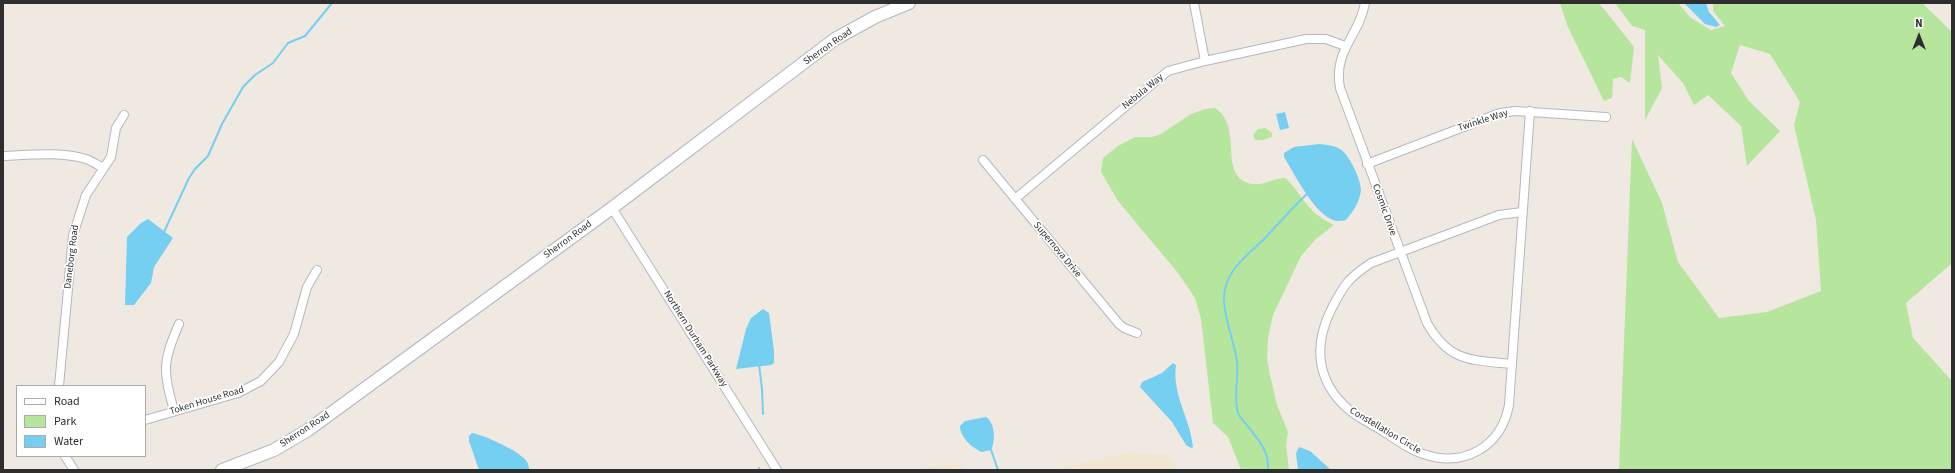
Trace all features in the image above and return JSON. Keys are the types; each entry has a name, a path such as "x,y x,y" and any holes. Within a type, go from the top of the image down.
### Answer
{"main road":[{"name":"Sherron Road","path":"222,470 274,450 308,430 612,208 835,39 875,17 909,3"}],"street":[{"path":"1194,3 1205,61"},
{"name":"Cosmic Drive","path":"1365,3 1361,19 1345,46 1337,76 1367,164 1426,323 1444,347 1455,354 1471,360 1512,364"},
{"name":"Nebula Way","path":"1015,199 1162,76 1175,68 1306,38 1326,39 1345,46"},
{"name":"Twinkle Way","path":"1367,164 1500,113 1530,111 1606,117"},
{"name":"Constellation Circle","path":"1522,212 1498,215 1371,263 1354,274 1343,286 1327,318 1321,335 1319,350 1321,368 1336,396 1349,409 1422,454 1449,460 1471,455 1488,444 1500,431 1506,419 1512,364 1530,111"},
{"name":"Daneborg Road","path":"59,385 73,235 86,195 111,157 116,128 124,115"},
{"path":"3,156 35,155 70,157 87,160 103,168"},
{"name":"Supernova Drive","path":"983,160 1119,324 1124,328 1137,333"},
{"name":"Northern Durham Parkway","path":"612,208 777,470"},
{"name":"Token House Road","path":"146,420 238,393 251,387 268,374 279,362 294,334 307,287 317,270"},
{"path":"174,411 166,383 165,363 167,352 179,324"},
{"path":"66,457 74,470"}],"shaded area":[{"path":"1125,453 1169,455 1178,470 1052,470"},
{"path":"958,464 967,470 908,470 914,469"}],"green space":[{"path":"1560,3 1598,3 1634,47 1630,83 1621,77 1613,79 1612,98 1604,101 1567,25"},
{"path":"1615,3 1678,3 1691,18 1711,30 1725,26 1713,11 1713,3 1922,3 1952,32 1952,263 1906,303 1913,338 1952,381 1952,470 1619,470 1632,139 1662,203 1678,262 1719,318 1767,312 1821,291 1816,220 1794,125 1800,102 1770,54 1740,45 1731,73 1749,101 1780,131 1747,166 1741,126 1708,95 1694,105 1683,83 1658,55 1662,88 1645,120 1645,30 1632,26"},
{"path":"1215,108 1224,117 1228,127 1232,162 1235,172 1241,180 1256,184 1285,178 1313,212 1334,225 1316,239 1301,256 1273,315 1268,338 1267,358 1270,375 1277,405 1288,432 1286,445 1289,470 1241,470 1228,437 1213,423 1201,319 1195,298 1178,273 1118,201 1101,172 1103,158 1118,146 1135,137 1152,137 1161,134 1191,114 1205,109"},
{"path":"1265,128 1272,133 1272,137 1262,140 1255,140 1253,135 1258,129"}],"water":[{"path":"1684,3 1706,3 1709,12 1720,25 1716,27 1705,24"},
{"path":"1285,112 1289,128 1280,130 1276,114"},
{"path":"1319,144 1330,145 1340,149 1351,162 1359,180 1361,190 1358,202 1346,220 1333,220 1324,215 1311,201 1284,157 1284,153 1294,147"},
{"path":"148,219 173,238 154,267 151,283 134,305 125,305 127,237 141,223"},
{"path":"763,309 769,313 774,363 771,365 736,369 746,329 751,318"},
{"path":"1173,363 1176,365 1175,376 1179,397 1189,426 1193,447 1191,448 1186,445 1172,422 1140,387 1142,382 1162,373"},
{"path":"986,417 993,428 994,442 991,450 982,452 967,442 962,434 960,426 965,421"},
{"path":"472,433 497,442 517,453 526,460 529,469 479,470 469,441 469,436"},
{"path":"1299,447 1310,451 1331,470 1298,470 1296,453"}],"waterway":[{"path":"164,232 189,178 195,169 208,156 222,124 243,87 255,75 273,63 288,43 305,36 332,3"},
{"path":"1268,470 1265,451 1255,435 1240,418 1238,413 1236,400 1237,361 1225,312 1224,296 1229,277 1234,269 1309,192"},
{"path":"759,364 763,414"},
{"path":"990,447 998,470"}]}
